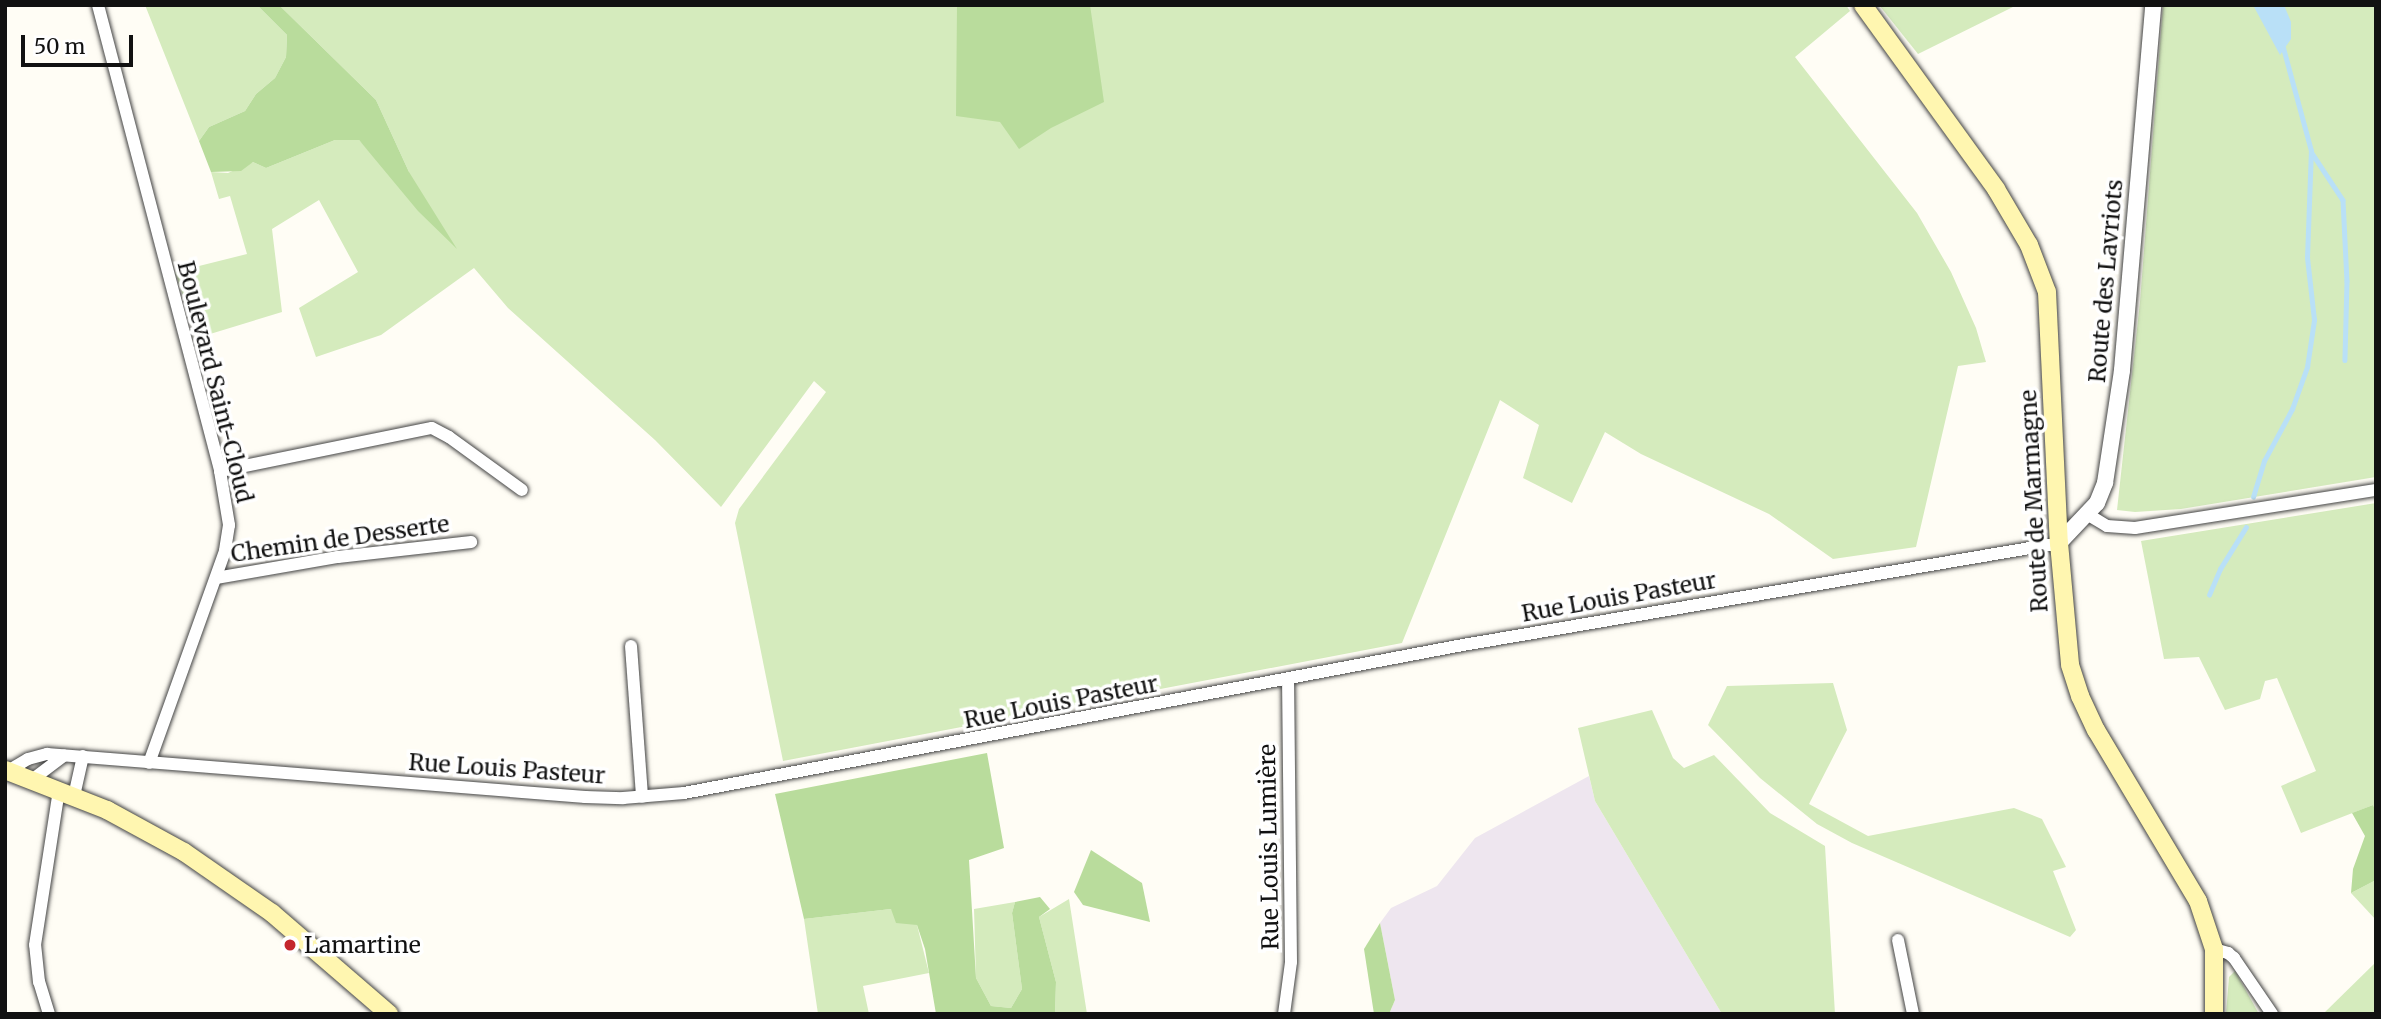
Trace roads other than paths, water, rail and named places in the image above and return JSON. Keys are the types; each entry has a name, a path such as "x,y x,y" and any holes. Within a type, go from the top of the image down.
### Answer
{"main road":[{"name":"Route de Marmagne","path":"1863,5 1996,189 2029,245 2047,292 2059,543 2070,665 2080,696 2096,730 2198,901 2214,949 2214,1014"},
{"path":"7,771 33,779 140,827 246,894 389,1014"}],"street":[{"name":"Boulevard Saint-Cloud","path":"98,5 220,471 229,525 225,551 216,578 149,763"},
{"name":"Route des Lavriots","path":"2059,543 2097,503 2105,483 2122,370 2153,5"},
{"path":"220,471 432,428 449,437 522,490"},
{"path":"2087,514 2107,526 2135,528 2376,490"},
{"name":"Chemin de Desserte","path":"216,578 338,557 471,542"},
{"name":"Rue Louis Pasteur","path":"7,771 47,754 585,797 642,797 724,787 1463,645 2059,543"},
{"path":"631,646 642,797"},
{"name":"Rue Louis Lumière","path":"1284,1014 1291,962 1288,680"},
{"path":"33,779 64,756"},
{"path":"49,1014 38,982 35,945 66,793 83,756"},
{"path":"1898,940 1913,1014"},
{"path":"2214,949 2234,958 2272,1014"}],"water":[{"path":"2253,5 2284,5 2291,22 2291,39 2280,55"}],"waterway":[{"path":"2253,497 2264,461 2292,409 2307,367 2314,320 2307,258 2311,151 2283,48"},
{"path":"2312,153 2343,200 2347,281 2345,360"},
{"path":"2209,595 2220,569 2246,527"}],"place":[{"name":"Lamartine","path":"290,945"}]}
